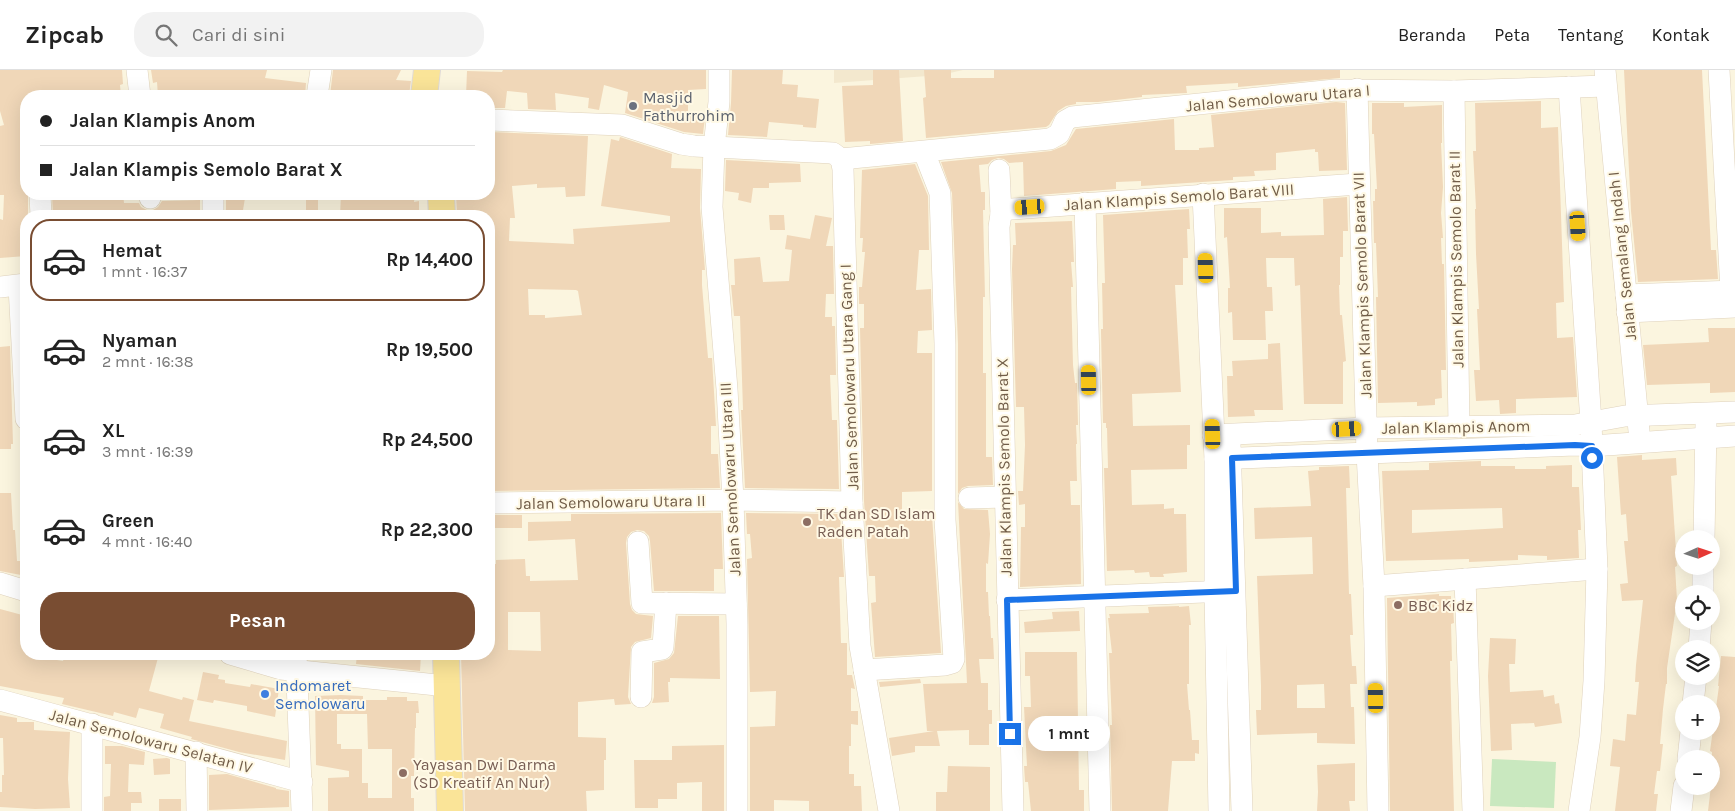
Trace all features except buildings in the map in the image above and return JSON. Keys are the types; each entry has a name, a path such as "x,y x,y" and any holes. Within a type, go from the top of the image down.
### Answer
{"main road":[{"path":"425,90 428,70"},
{"path":"440,90 442,70"},
{"path":"434,660 440,686 450,811"},
{"path":"435,811 440,686 445,660"}],"street":[{"path":"137,70 139,90"},
{"path":"318,90 321,70"},
{"name":"Jalan Semolowaru Utara III","path":"719,70 719,102 714,147 712,207 727,389 733,500 736,604 737,811"},
{"path":"1626,303 1734,296 1719,70"},
{"name":"Jalan Semolowaru Utara I","path":"924,152 1050,139 1059,134 1066,121 1072,116 1357,89 1454,91 1569,87 1605,78"},
{"name":"Jalan Semalang Indah I","path":"1605,78 1640,442"},
{"path":"1569,87 1591,423 1597,569 1593,700 1590,737 1578,811"},
{"name":"Jalan Klampis Semolo Barat VII","path":"1357,89 1358,184 1367,453 1374,586 1378,811"},
{"name":"Jalan Klampis Semolo Barat II","path":"1454,91 1459,427"},
{"path":"495,120 622,125 682,144 714,147 837,156 924,152 940,193 945,344 945,520 954,659 951,664 945,666 864,670"},
{"name":"Jalan Semolowaru Utara Gang I","path":"837,156 843,179 852,502 860,646 889,811"},
{"name":"Jalan Klampis Semolo Barat X","path":"999,170 1012,811"},
{"name":"Jalan Klampis Semolo Barat VIII","path":"1001,214 1012,208 1358,184"},
{"path":"1203,194 1223,459 1236,591 1242,811"},
{"path":"1084,203 1100,811"},
{"path":"15,286 20,346"},
{"name":"Jalan Klampis Anom","path":"1221,434 1367,428 1591,423 1625,416 1735,412"},
{"path":"1704,530 1706,413"},
{"name":"Jalan Klampis Anom","path":"1223,459 1575,445 1592,446 1735,436"},
{"path":"1219,811 1215,592 1223,459"},
{"path":"969,498 1005,497"},
{"name":"Jalan Semolowaru Utara II","path":"495,503 733,500 852,502"},
{"path":"638,542 640,601 645,604 736,604"},
{"path":"1374,586 1597,569"},
{"path":"1465,579 1473,811"},
{"path":"0,583 20,589"},
{"path":"1007,600 1236,591"},
{"path":"641,697 642,652 662,649 664,647 666,603"},
{"path":"250,660 281,669 297,662 440,686"},
{"path":"297,662 302,811"},
{"name":"Jalan Semolowaru Selatan IV","path":"0,700 302,782"},
{"path":"92,724 92,811"},
{"path":"196,752 197,811"},
{"path":"1681,811 1683,795"}],"shaded area":[{"path":"834,70 963,70 941,75 834,83"}],"green space":[{"path":"1492,759 1556,762 1554,808 1490,806"}],"place":[{"name":"Masjid Fathurrohim","path":"633,106"},
{"name":"TK dan SD Islam Raden Patah","path":"807,522"},
{"name":"BBC Kidz","path":"1398,605"},
{"name":"Indomaret Semolowaru","path":"265,694"},
{"name":"Yayasan Dwi Darma (SD Kreatif An Nur)","path":"403,773"}],"route":[{"path":"1010,734 1007,600 1236,591 1232,458 1575,445 1592,446 1592,458"}]}
